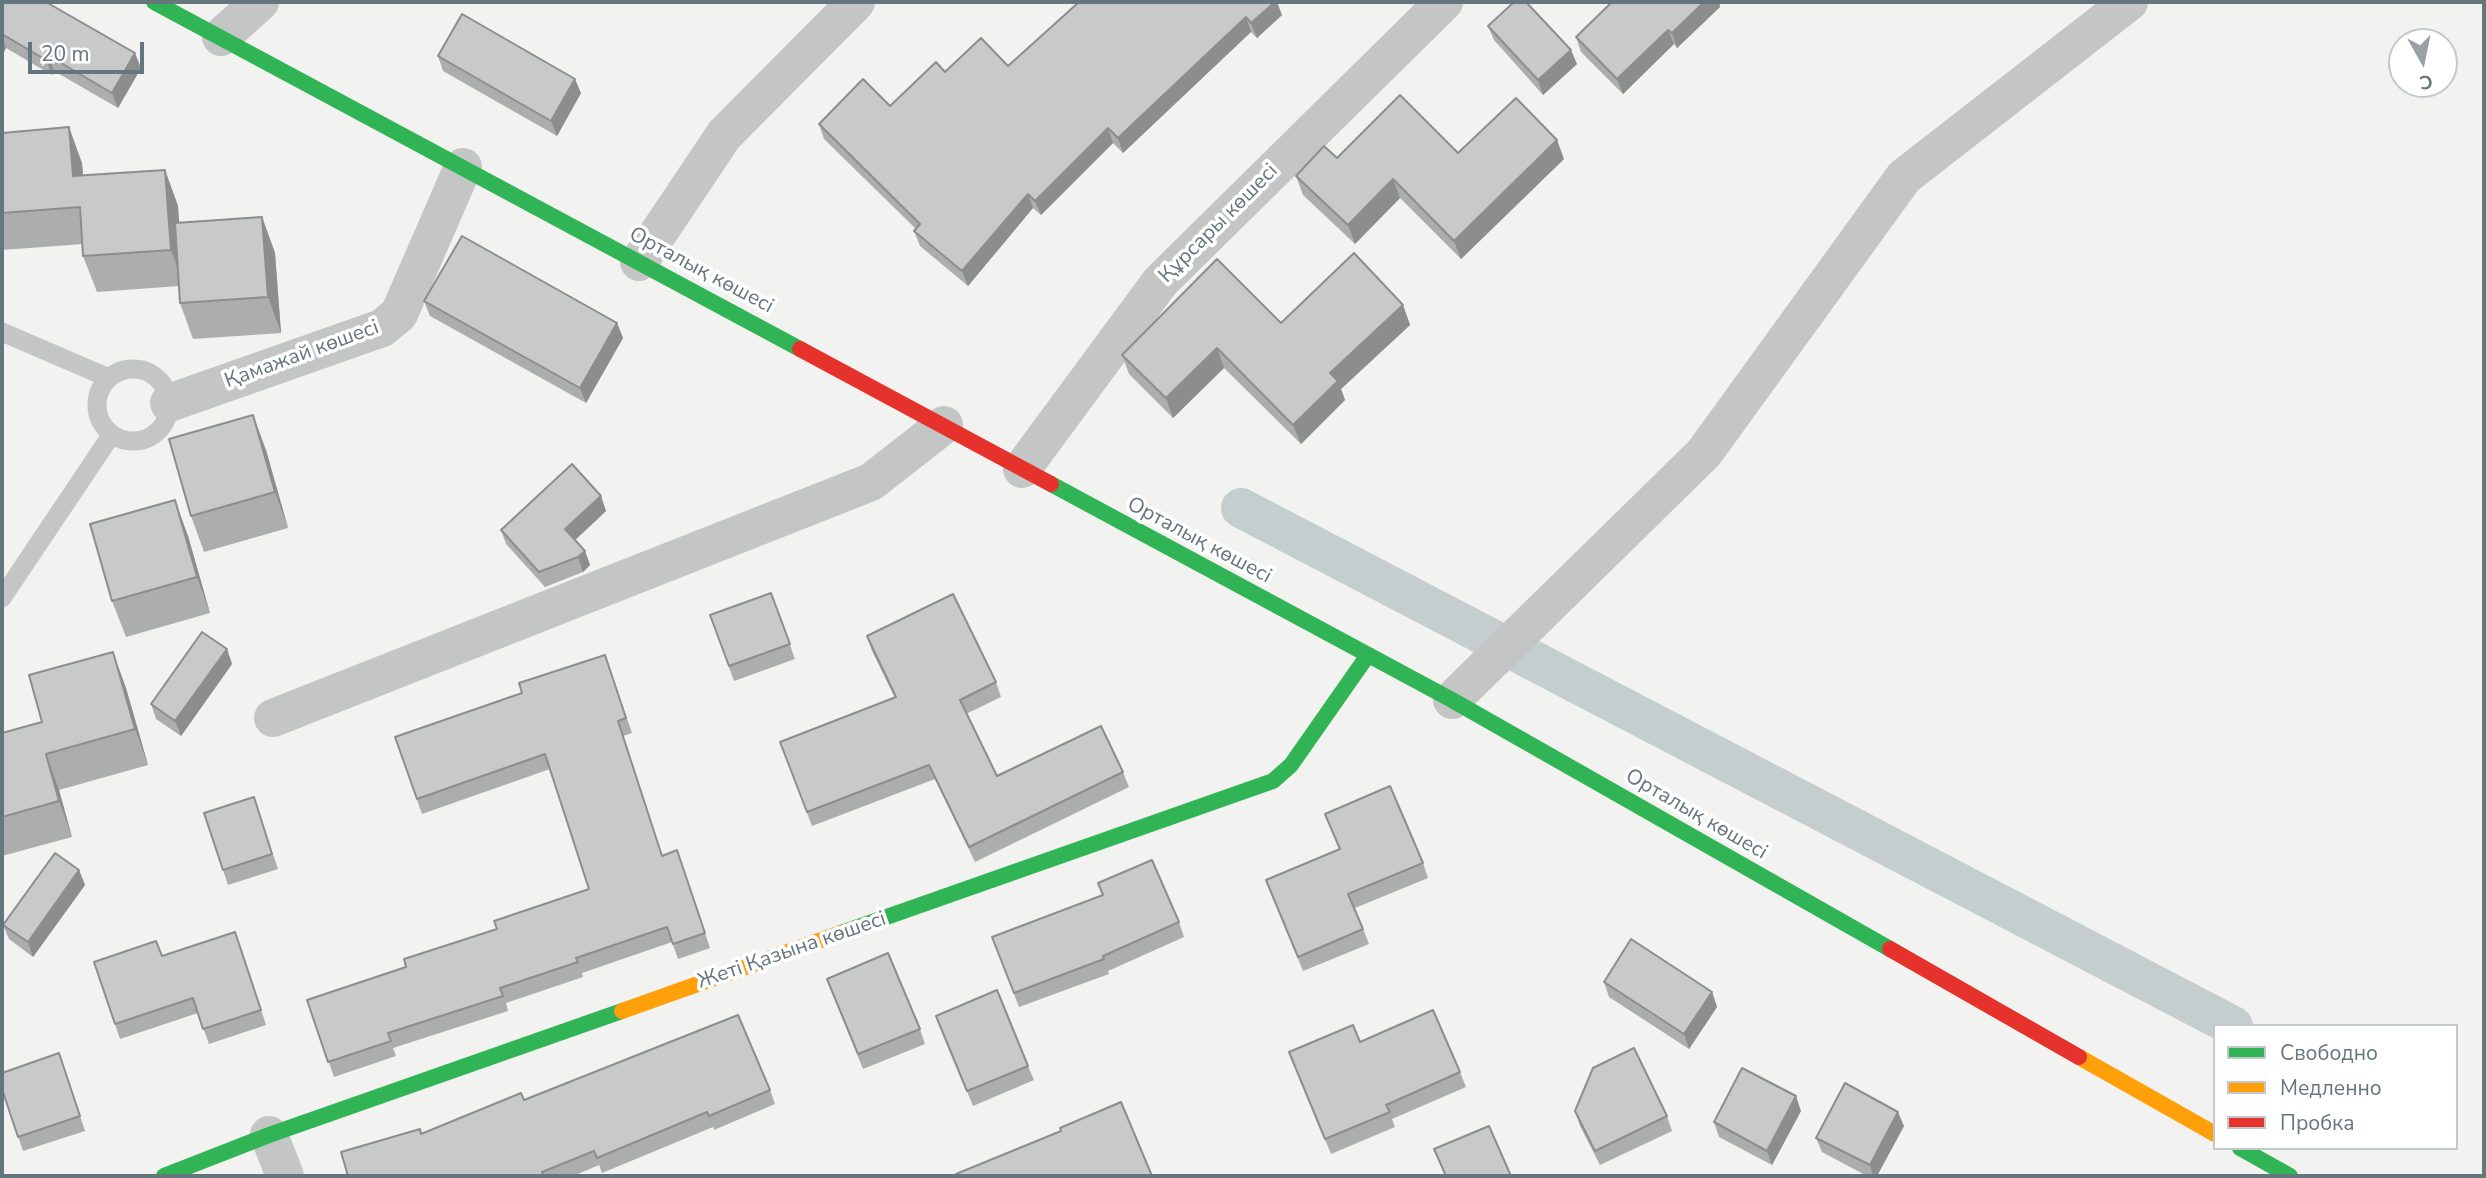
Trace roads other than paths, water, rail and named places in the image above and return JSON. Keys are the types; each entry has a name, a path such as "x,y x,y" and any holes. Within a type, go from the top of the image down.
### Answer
{"main road":[{"name":"Орталық көшесі","path":"154,2 944,425 1452,701 2213,1133"},
{"name":"Жеті Қазына көшесі","path":"164,1176 269,1135 1273,781 1291,765 1368,655"},
{"path":"2244,1150 2290,1176"}],"street":[{"path":"221,37 260,2"},
{"path":"639,262 723,135 856,2"},
{"name":"Құрсары көшесі","path":"1021,469 1160,282 1444,2"},
{"path":"1452,701 1704,453 1904,177 2129,2"},
{"name":"Қамажай көшесі","path":"169,403 382,328 399,314 463,167"},
{"path":"273,718 871,482 944,425"},
{"path":"269,1135 285,1176"}],"lane":[{"path":"2,332 109,378"},
{"path":"123,370 147,371 165,387 169,403 165,422 151,436 131,441 112,434 103,424 97,403 109,378 123,370"},
{"path":"2,598 112,434"}],"waterway":[{"path":"1241,508 2229,1024"}]}
